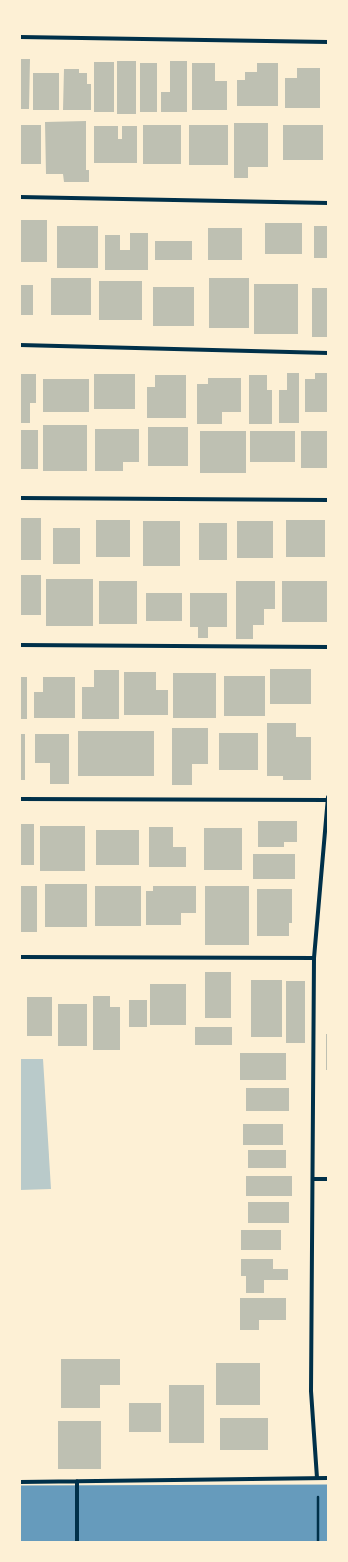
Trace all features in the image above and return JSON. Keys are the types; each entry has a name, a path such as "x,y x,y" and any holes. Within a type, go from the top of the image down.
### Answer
{"street":[{"path":"20,37 328,42"},
{"path":"20,197 328,203"},
{"path":"20,345 328,353"},
{"path":"20,498 328,500"},
{"path":"20,645 328,647"},
{"path":"20,799 328,799 314,958 310,1391 317,1478"},
{"path":"20,957 314,958"},
{"path":"313,1179 328,1179"},
{"path":"20,1482 328,1478"},
{"path":"77,1481 77,1542"}],"path":[{"path":"318,1494 318,1542"}],"shaded area":[{"path":"20,1059 43,1059 51,1189 20,1190"}],"building":[{"path":"20,59 30,59 29,109 20,109"},
{"path":"117,61 136,61 136,114 117,114"},
{"path":"170,61 187,61 187,112 161,112 161,92 170,92"},
{"path":"94,62 114,62 114,112 94,112"},
{"path":"140,63 157,63 157,112 140,112"},
{"path":"192,63 215,63 215,81 227,81 227,110 192,110"},
{"path":"257,63 278,63 278,106 237,106 237,80 245,80 245,72 257,72"},
{"path":"297,68 320,68 320,108 285,108 285,78 297,78"},
{"path":"64,69 79,69 79,73 87,73 87,84 91,84 91,110 63,110"},
{"path":"33,73 59,73 59,110 33,110"},
{"path":"86,121 86,170 89,170 89,182 64,182 63,174 46,174 45,122"},
{"path":"234,123 268,123 268,167 248,167 248,178 234,178"},
{"path":"20,125 41,125 41,164 20,164"},
{"path":"143,125 181,125 181,164 143,164"},
{"path":"189,125 228,125 228,165 189,165"},
{"path":"283,125 323,125 323,160 283,160"},
{"path":"94,126 118,126 118,139 122,139 122,126 137,126 137,163 94,163"},
{"path":"20,220 47,220 47,262 20,262"},
{"path":"265,223 302,223 302,254 265,254"},
{"path":"57,226 98,226 98,268 57,268"},
{"path":"314,226 328,226 328,258 314,258"},
{"path":"208,228 242,228 242,260 208,260"},
{"path":"130,233 148,233 148,270 105,270 105,235 120,235 120,250 130,250"},
{"path":"155,241 192,241 192,260 155,260"},
{"path":"51,278 91,278 91,315 51,315"},
{"path":"209,278 249,278 249,328 209,328"},
{"path":"99,281 142,281 142,320 99,320"},
{"path":"254,284 298,284 298,334 254,334"},
{"path":"20,285 33,285 33,315 20,315"},
{"path":"153,287 194,287 194,326 153,326"},
{"path":"312,288 328,288 328,337 312,337"},
{"path":"287,373 299,373 299,423 279,423 279,390 287,390"},
{"path":"315,373 328,373 328,412 305,412 305,379 315,379"},
{"path":"20,374 36,374 36,403 30,403 30,423 20,423"},
{"path":"94,374 135,374 135,409 94,409"},
{"path":"155,375 186,375 186,418 147,418 147,387 155,387"},
{"path":"249,375 267,375 267,390 272,390 272,424 249,424"},
{"path":"208,378 241,378 241,412 222,412 222,424 197,424 197,384 208,384"},
{"path":"43,379 89,379 89,412 43,412"},
{"path":"43,425 87,425 87,471 43,471"},
{"path":"148,427 188,427 188,466 148,466"},
{"path":"95,429 139,429 139,462 123,462 123,471 95,471"},
{"path":"20,430 38,430 38,469 20,469"},
{"path":"200,431 246,431 246,473 200,473"},
{"path":"250,431 295,431 295,462 250,462"},
{"path":"301,431 328,431 328,468 301,468"},
{"path":"20,518 41,518 41,560 20,560"},
{"path":"96,520 130,520 130,557 96,557"},
{"path":"286,520 325,520 325,557 286,557"},
{"path":"143,521 180,521 180,566 143,566"},
{"path":"237,521 273,521 273,558 237,558"},
{"path":"199,523 227,523 227,560 199,560"},
{"path":"53,528 80,528 80,564 53,564"},
{"path":"20,575 41,575 41,615 20,615"},
{"path":"46,579 93,579 93,626 46,626"},
{"path":"99,581 137,581 137,624 99,624"},
{"path":"236,581 275,581 275,609 264,609 264,625 253,625 253,639 236,639"},
{"path":"282,581 328,581 328,622 282,622"},
{"path":"146,593 182,593 182,621 146,621"},
{"path":"190,593 227,593 227,627 208,627 208,638 198,638 198,627 190,627"},
{"path":"270,669 311,669 311,704 270,704"},
{"path":"94,670 119,670 119,719 82,719 82,687 94,687"},
{"path":"124,672 156,672 156,690 168,690 168,715 124,715"},
{"path":"173,673 216,673 216,718 173,718"},
{"path":"224,676 265,676 265,716 224,716"},
{"path":"20,677 27,677 27,719 20,719"},
{"path":"43,677 75,677 75,718 34,718 34,692 43,692"},
{"path":"267,723 296,723 296,737 311,737 311,780 283,780 283,776 267,776"},
{"path":"172,728 208,728 208,764 192,764 192,785 172,785"},
{"path":"78,731 154,731 154,776 78,776"},
{"path":"219,733 258,733 258,770 219,770"},
{"path":"20,734 25,734 25,780 20,780"},
{"path":"35,734 69,734 69,784 50,784 50,763 35,763"},
{"path":"258,821 297,821 297,842 284,842 284,847 258,847"},
{"path":"20,824 34,824 34,865 20,865"},
{"path":"40,826 85,826 85,871 40,871"},
{"path":"149,827 173,827 173,847 186,847 186,867 149,867"},
{"path":"204,828 242,828 242,870 204,870"},
{"path":"96,830 139,830 139,865 96,865"},
{"path":"253,854 295,854 295,879 253,879"},
{"path":"45,884 87,884 87,927 45,927"},
{"path":"20,886 37,886 37,932 20,932"},
{"path":"95,886 141,886 141,926 95,926"},
{"path":"153,886 196,886 196,913 181,913 181,925 146,925 146,891 153,891"},
{"path":"205,886 249,886 249,945 205,945"},
{"path":"257,889 292,889 292,923 289,923 289,936 257,936"},
{"path":"205,972 231,972 231,1018 205,1018"},
{"path":"251,980 282,980 282,1037 251,1037"},
{"path":"286,981 305,981 305,1043 286,1043"},
{"path":"150,984 186,984 186,1025 150,1025"},
{"path":"93,996 110,996 110,1007 120,1007 120,1050 93,1050"},
{"path":"27,997 52,997 52,1036 27,1036"},
{"path":"129,1000 147,1000 147,1027 129,1027"},
{"path":"58,1004 87,1004 87,1046 58,1046"},
{"path":"195,1027 232,1027 232,1045 195,1045"},
{"path":"326,1034 328,1034 328,1070 326,1070"},
{"path":"240,1053 286,1053 286,1080 240,1080"},
{"path":"246,1088 289,1088 289,1111 246,1111"},
{"path":"243,1124 283,1124 283,1145 243,1145"},
{"path":"248,1150 286,1150 286,1168 248,1168"},
{"path":"246,1176 292,1176 292,1196 246,1196"},
{"path":"248,1202 289,1202 289,1223 248,1223"},
{"path":"241,1230 281,1230 281,1250 241,1250"},
{"path":"241,1259 273,1259 273,1269 288,1269 288,1280 264,1280 264,1293 246,1293 246,1276 241,1276"},
{"path":"240,1298 286,1298 286,1320 259,1320 259,1330 240,1330"},
{"path":"61,1359 120,1359 120,1385 100,1385 100,1408 61,1408"},
{"path":"216,1363 260,1363 260,1405 216,1405"},
{"path":"169,1385 204,1385 204,1443 169,1443"},
{"path":"129,1403 161,1403 161,1432 129,1432"},
{"path":"220,1418 268,1418 268,1450 220,1450"},
{"path":"58,1421 101,1421 101,1469 58,1469"}],"waterway":[{"path":"20,1514 328,1513"}]}
